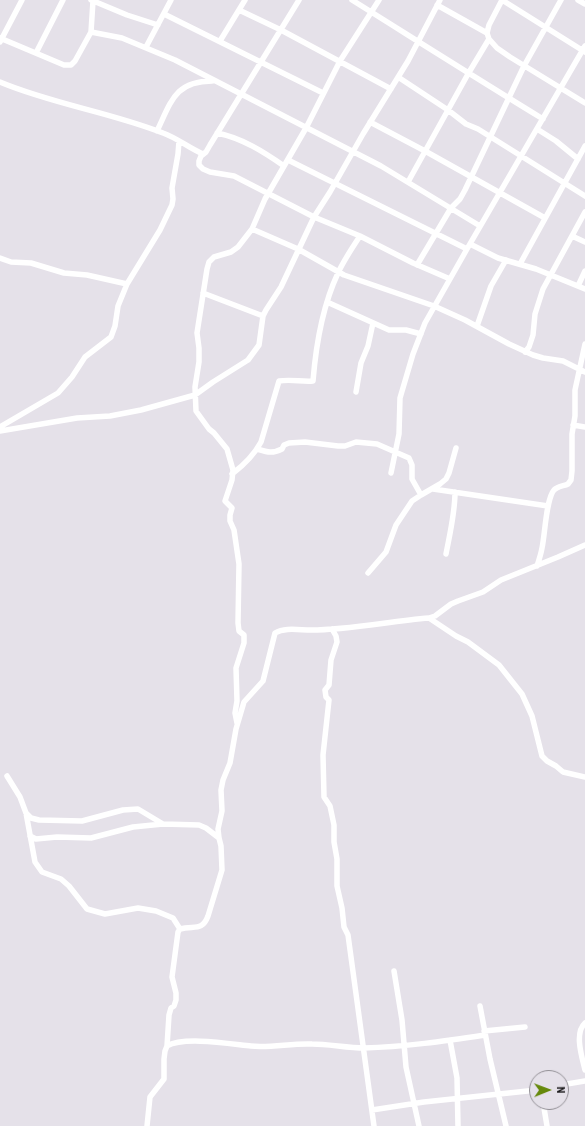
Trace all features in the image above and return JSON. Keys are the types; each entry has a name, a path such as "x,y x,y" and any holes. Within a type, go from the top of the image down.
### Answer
{"street":[{"path":"22,0 0,40 64,64 71,65 75,61 91,32 92,1 158,25"},
{"path":"36,53 63,0"},
{"path":"146,47 171,0"},
{"path":"220,41 245,0"},
{"path":"299,0 206,152 199,160 199,165 203,169 210,172 234,176 314,216 450,279"},
{"path":"352,0 468,74 543,119"},
{"path":"237,725 235,713 237,701 236,668 244,643 244,635 239,631 238,622 239,564 234,530 230,522 230,514 233,510 225,501 232,480 233,470 227,449 196,411 195,395 199,362 197,333 209,262 214,257 231,252 238,247 252,229 268,194 306,128 340,61 379,0"},
{"path":"391,473 399,434 400,398 413,354 421,334 434,306 468,246 560,88 584,49 546,28 502,0 489,24 487,33 489,39 497,48 524,66 560,88 585,103"},
{"path":"417,265 451,208 460,199 524,66 561,0"},
{"path":"578,0 585,4"},
{"path":"0,431 77,418 110,416 142,410 195,395 248,360 259,345 263,316 281,287 314,216 335,184 370,122 391,89 439,2 487,33"},
{"path":"239,10 281,30 391,89"},
{"path":"164,14 262,61 323,93"},
{"path":"91,32 122,38 175,60 240,95 353,152 408,182 480,226"},
{"path":"408,182 489,39"},
{"path":"398,77 448,110 466,124 478,129 585,196"},
{"path":"157,131 177,93 191,83 200,81 215,81"},
{"path":"0,82 29,94 75,105 157,131 170,136 203,154"},
{"path":"370,122 545,218"},
{"path":"537,129 556,140 578,159"},
{"path":"217,133 229,136 335,184 435,233 506,260 550,274 585,289"},
{"path":"0,427 58,393 72,377 85,357 110,337 115,326 118,306 127,284 160,230 172,205 172,188 179,141"},
{"path":"520,264 585,146"},
{"path":"525,352 529,347 533,335 538,306 543,289 585,212"},
{"path":"252,229 298,250 338,272 367,284 408,296 434,306 477,326 525,352 543,358 563,361 582,370"},
{"path":"232,474 244,464 261,442 279,381 313,381 315,354 327,302 338,272 360,236"},
{"path":"572,236 585,242"},
{"path":"0,258 11,262 31,263 64,273 87,275 127,284"},
{"path":"477,326 491,286 506,260"},
{"path":"578,286 585,271"},
{"path":"203,293 263,316"},
{"path":"327,302 389,330 406,330 421,334"},
{"path":"356,392 361,363 368,346 373,323"},
{"path":"537,566 542,550 548,506 553,491 558,487 568,484 571,480 575,390 582,370 585,344"},
{"path":"573,425 585,427"},
{"path":"257,449 268,453 282,449 284,445 290,443 305,442 338,446 345,446 356,442 377,444 406,456 411,460 412,480 421,495"},
{"path":"368,573 386,552 396,525 412,502 446,479 456,448"},
{"path":"433,489 548,506"},
{"path":"446,554 454,514 455,492"},
{"path":"180,929 199,927 206,923 222,870 221,846 218,829 222,811 221,790 223,780 230,763 237,725 244,702 263,681 275,633 279,630 287,629 332,629 429,618 435,616 451,604 483,592 500,580 585,545"},
{"path":"429,618 468,642 499,665 522,694 532,716 542,756 563,772 585,777"},
{"path":"332,629 336,636 337,642 331,660 329,685 326,690 326,697 329,700 323,755 324,796 330,806 334,825 334,842 337,859 336,886 342,908 344,927 348,935 374,1126"},
{"path":"6,776 20,797 26,813 35,862 42,872 61,879 87,909 105,914 138,908 156,911 173,918 180,929"},
{"path":"26,813 31,818 39,820 82,821 123,810 138,809 163,824"},
{"path":"30,836 36,839 57,837 91,838 134,826 163,824 199,825 206,828 219,838"},
{"path":"148,1126 150,1097 164,1079 164,1059 167,1046 169,1015 176,1000 176,992 172,977 178,932 180,929"},
{"path":"394,971 406,1067 419,1126"},
{"path":"480,1006 498,1095 506,1126"},
{"path":"585,1023 580,1032 580,1046 585,1070"},
{"path":"167,1046 180,1041 253,1046 312,1044 363,1048 450,1040 485,1033 525,1028"},
{"path":"450,1040 456,1078 458,1126"},
{"path":"569,1084 585,1081"},
{"path":"372,1110 414,1103 529,1091"},
{"path":"544,1110 547,1126"}]}
